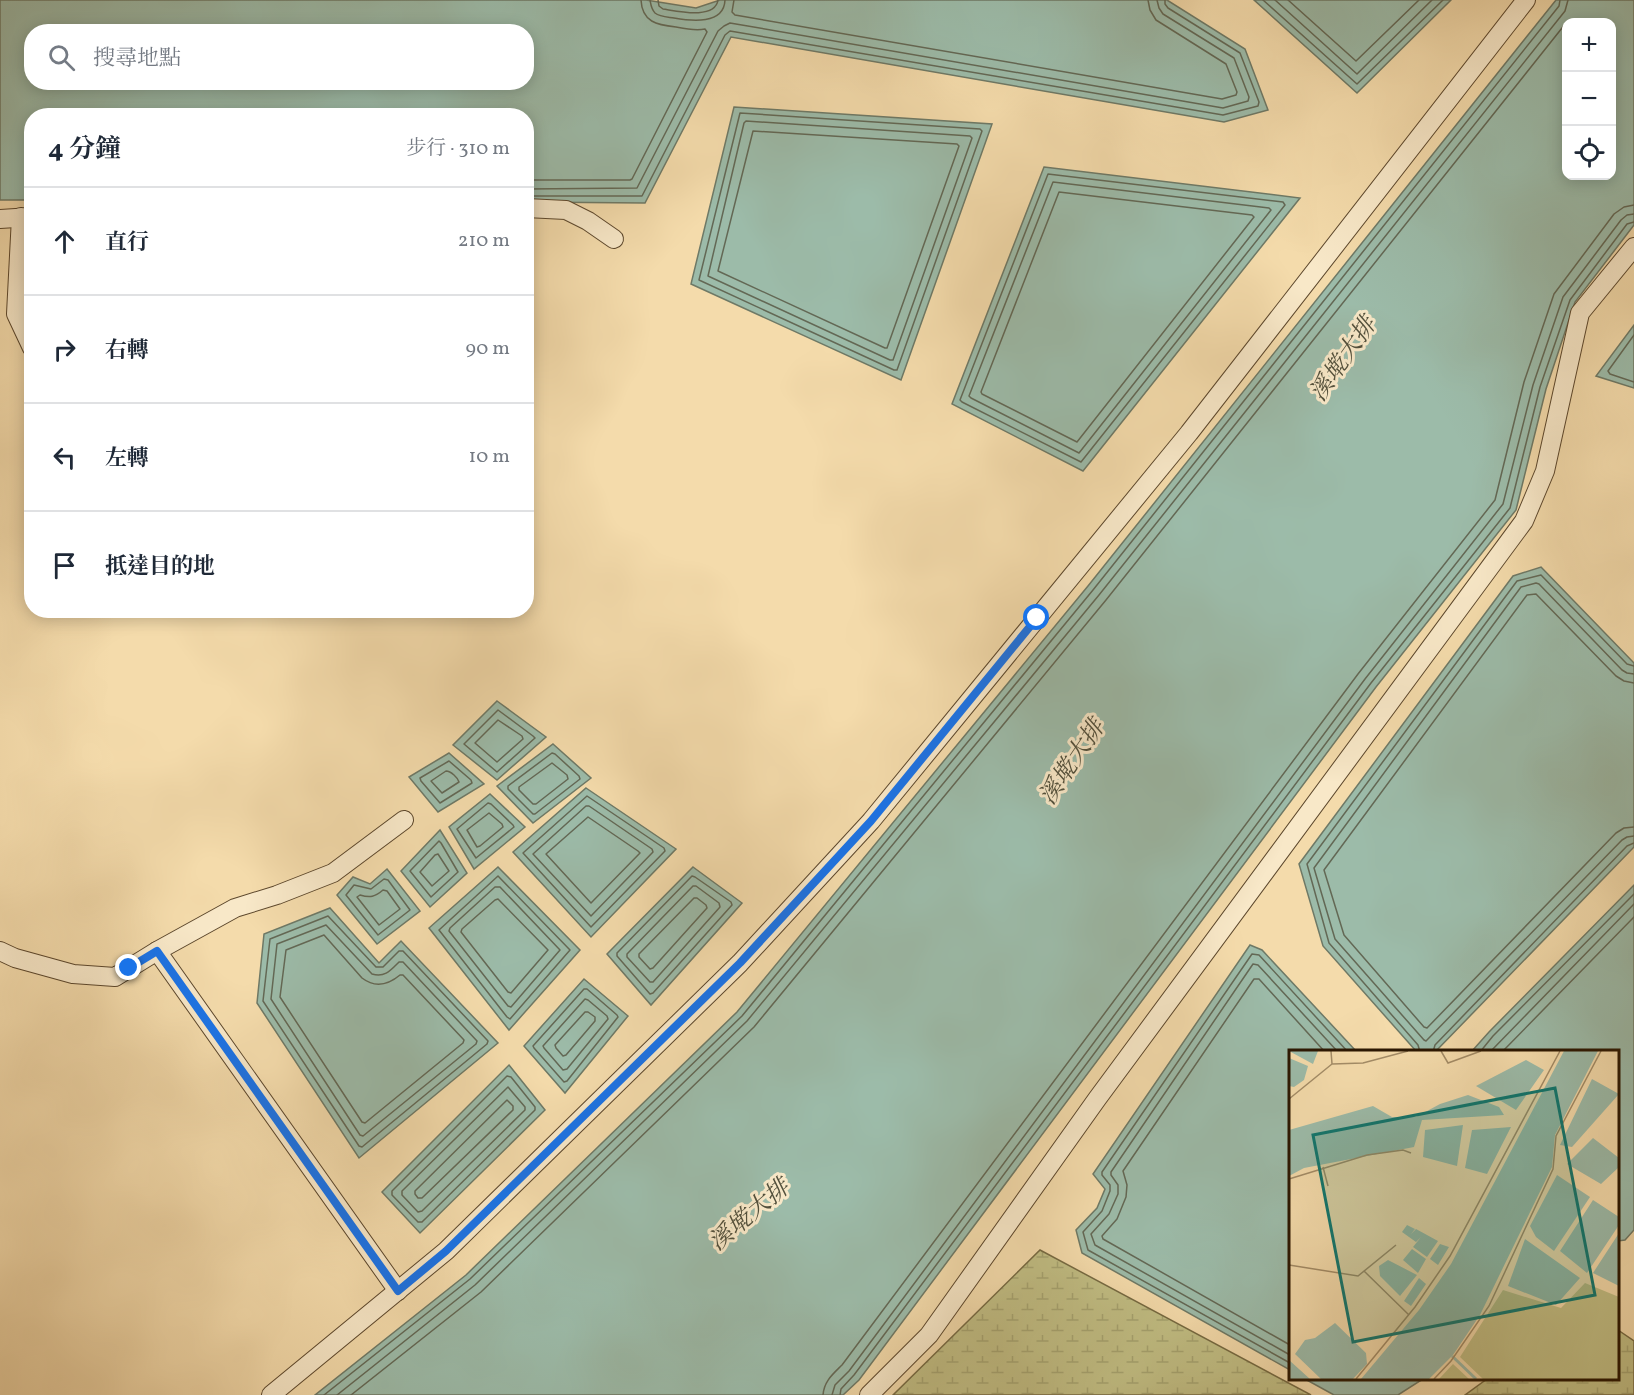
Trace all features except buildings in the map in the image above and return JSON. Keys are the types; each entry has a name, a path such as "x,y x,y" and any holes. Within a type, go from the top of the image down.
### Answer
{"lane":[{"path":"271,1395 446,1251 740,963 871,821 1189,433 1526,0"},
{"path":"534,208 566,210 588,221 614,239"},
{"path":"0,219 24,217"},
{"path":"24,236 16,314 24,331"},
{"path":"869,1395 929,1335 1097,1099 1524,521 1545,471 1580,313 1634,247"},
{"path":"0,951 15,958 73,974 114,977 235,908 277,895 333,873 404,820"},
{"path":"157,951 398,1291"}],"green space":[{"path":"1040,1250 1311,1395 893,1395"},
{"path":"1619,1331 1634,1341 1634,1395 1465,1395 1486,1380 1619,1380"}],"water":[{"path":"0,0 646,0 696,8 720,0 1167,0 1245,49 1268,110 1224,122 731,37 645,203 534,202 534,108 24,108 24,200 0,200"},
{"path":"1254,0 1451,0 1357,93"},
{"name":"溪墘大排","path":"1556,0 1634,0 1634,225 1575,302 1546,389 1516,510 1376,687 859,1380 843,1395 315,1395 466,1275 737,1012 1088,586"},
{"path":"734,107 992,124 901,380 691,284"},
{"path":"1044,167 1300,198 1083,471 952,404"},
{"path":"1634,325 1634,388 1596,376"},
{"path":"1541,567 1634,663 1634,847 1437,1050 1415,1050 1323,946 1299,864 1513,576"},
{"path":"497,701 546,737 497,780 453,745"},
{"path":"553,744 591,778 533,823 497,786"},
{"path":"449,753 484,784 438,812 409,777"},
{"path":"586,788 676,849 591,937 513,852"},
{"path":"490,794 525,827 474,869 449,827"},
{"path":"440,830 467,873 430,907 401,871"},
{"path":"498,867 580,950 509,1030 429,928"},
{"path":"693,867 742,903 651,1005 607,954"},
{"path":"387,869 420,911 377,944 337,895 353,877 370,884"},
{"path":"1634,885 1634,1230 1625,1240 1619,1241 1619,1050 1473,1050"},
{"path":"330,908 379,963 401,941 498,1043 359,1158 257,1003 264,934"},
{"path":"1250,945 1262,950 1355,1050 1289,1050 1289,1369 1082,1253 1076,1230 1097,1208 1105,1189 1093,1174"},
{"path":"584,979 628,1016 565,1093 524,1046"},
{"path":"509,1065 545,1110 420,1233 382,1192"},
{"path":"1307,1380 1421,1380 1398,1395 1334,1395"}],"route":[{"path":"129,968 157,951 398,1291 446,1251 740,963 871,821 1037,618"}]}
